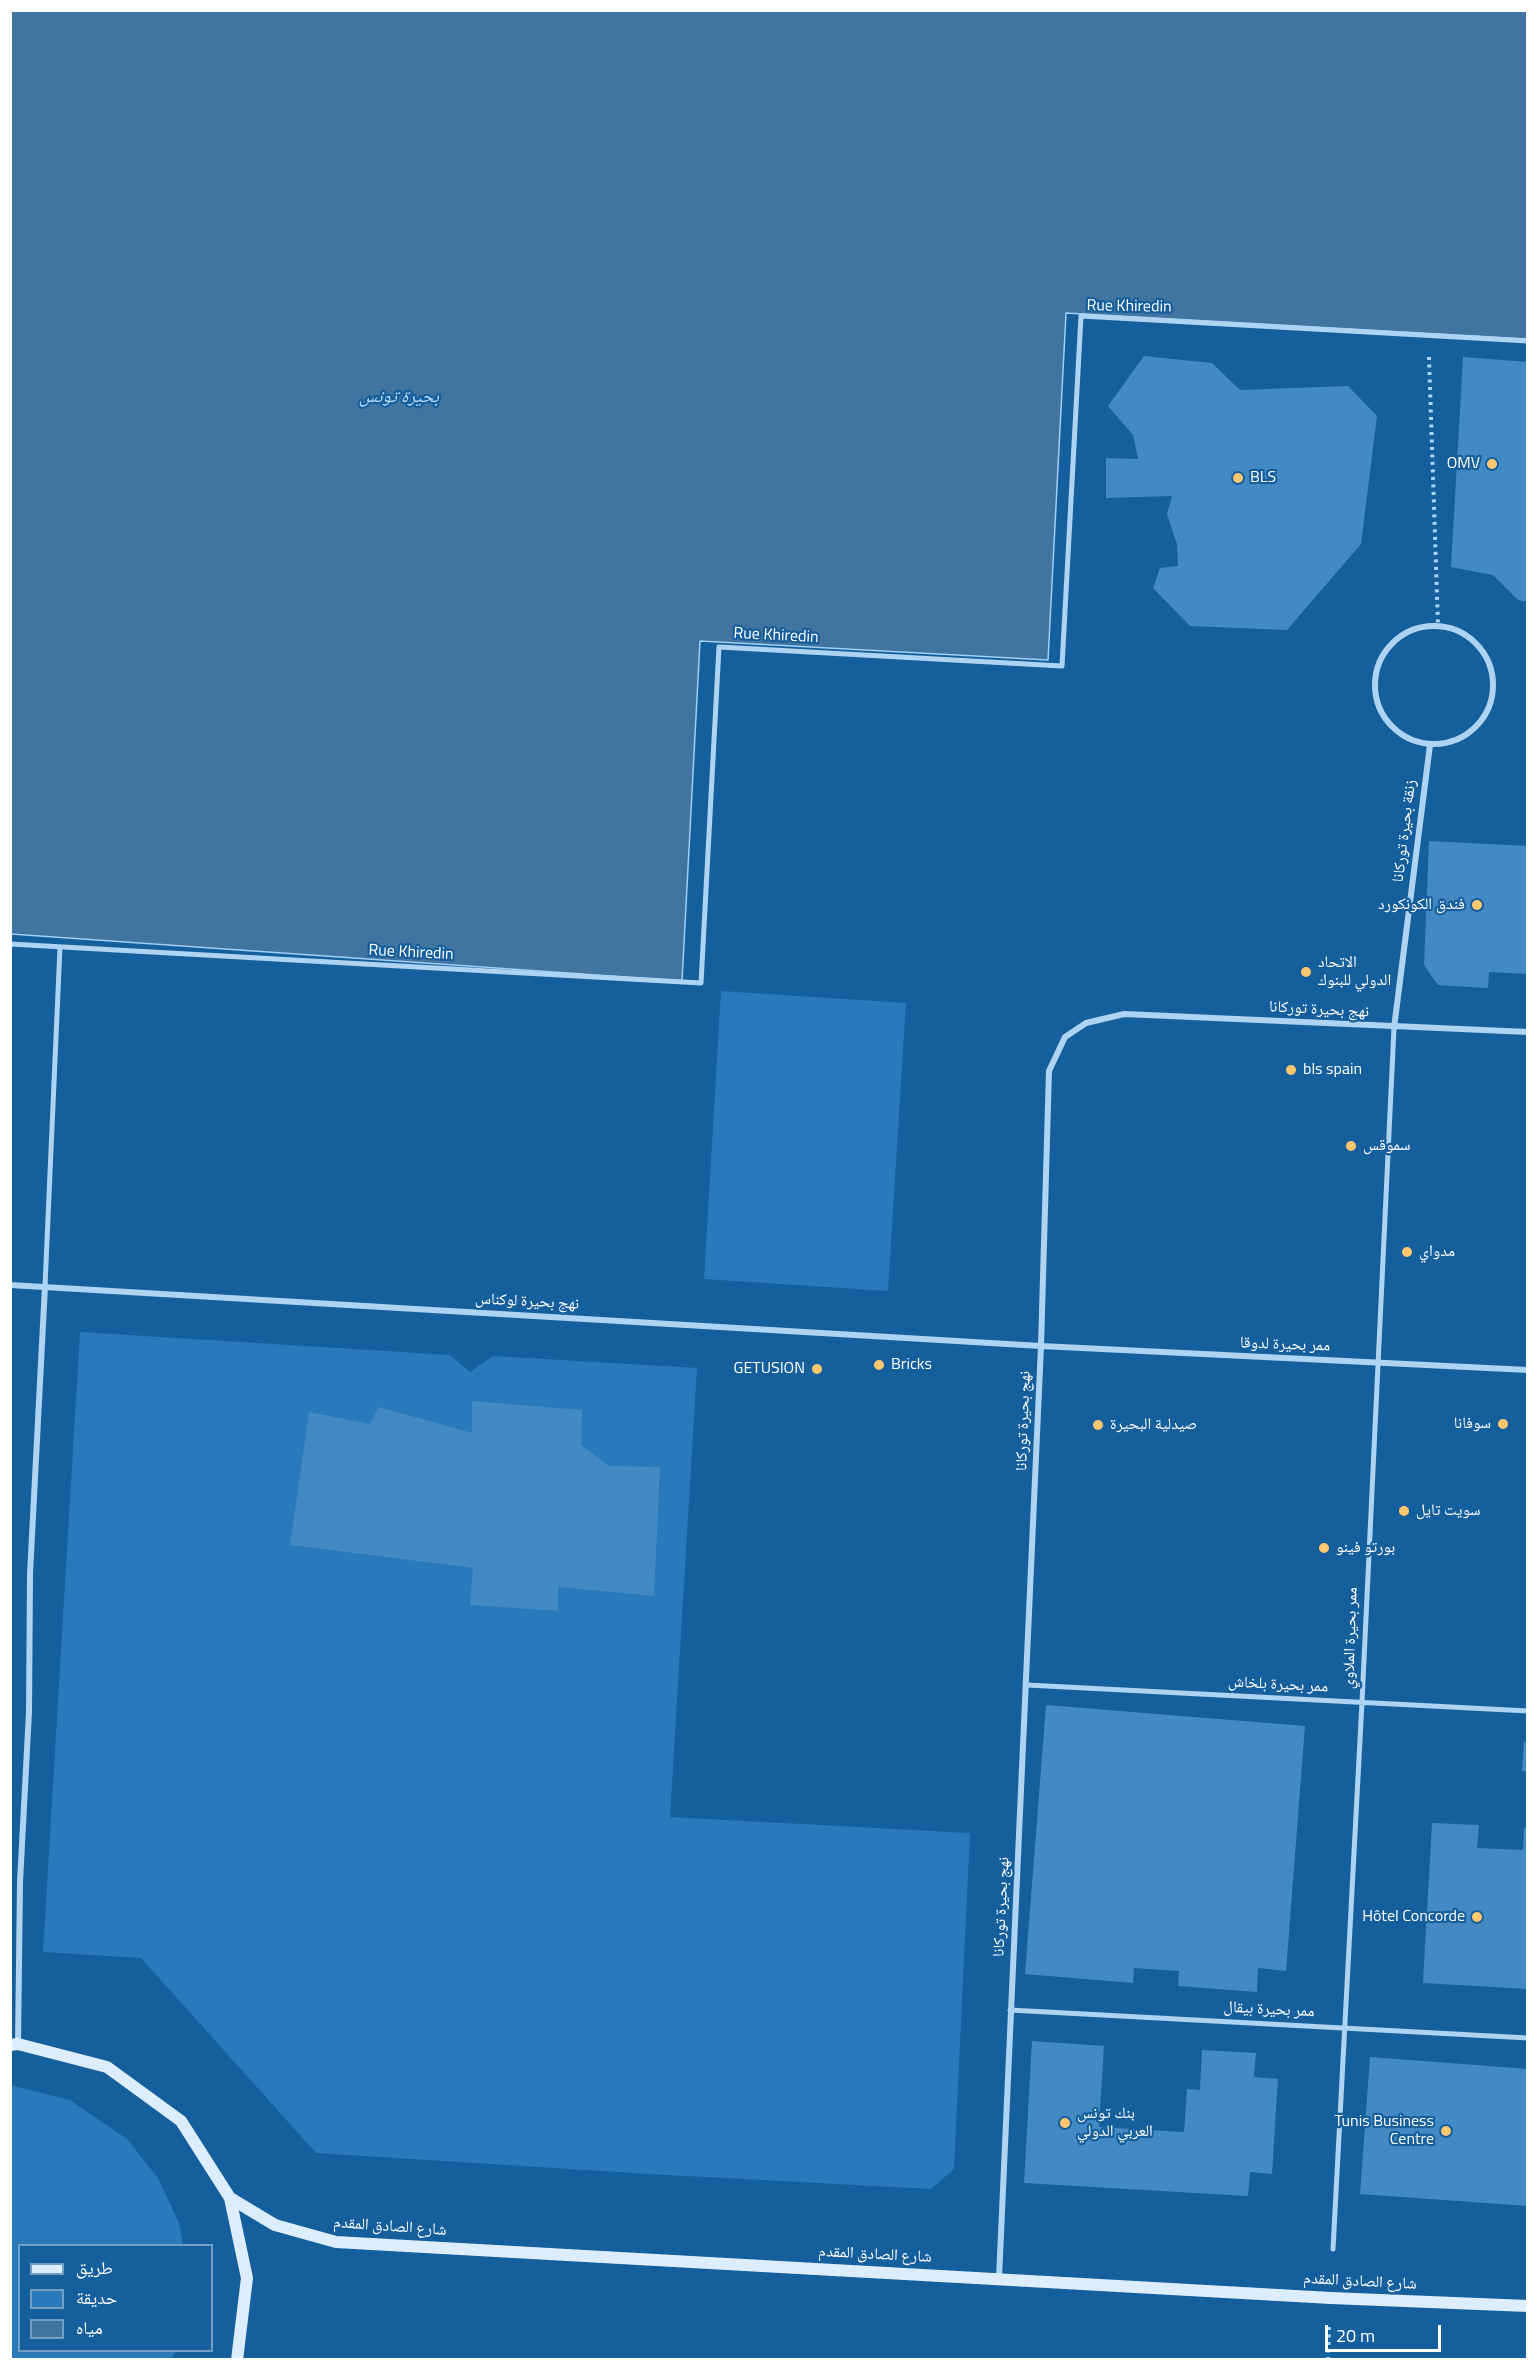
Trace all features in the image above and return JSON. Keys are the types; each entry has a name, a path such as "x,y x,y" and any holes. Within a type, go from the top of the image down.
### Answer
{"main road":[{"path":"14,2044 107,2067 181,2121 230,2198 247,2278 237,2360"},
{"name":"شارع الصادق المقدم","path":"230,2198 275,2225 336,2242 1319,2297 1527,2306"}],"street":[{"name":"Rue Khiredin","path":"10,944 701,983 719,647 1062,666 1080,316 1527,341"},
{"path":"1438,625 1460,631 1479,645 1491,666 1493,689 1488,712 1474,730 1453,741 1430,745 1407,739 1389,724 1377,704 1374,681 1380,658 1394,640 1415,628 1438,625"},
{"name":"زنقة بحيرة توركانا","path":"1394,1028 1430,745"},
{"path":"14,2044 29,1712 30,1574 60,947"},
{"name":"نهج بحيرة توركانا","path":"999,2278 1027,1685 1041,1346 1049,1071 1065,1037 1086,1023 1124,1014 1394,1028 1527,1032"},
{"name":"ممر بحيرة الملاوي","path":"1333,2249 1394,1028"},
{"name":"نهج بحيرة لوكناس","path":"10,1285 1041,1346"},
{"name":"ممر بحيرة لدوقا","path":"1041,1346 1245,1358 1377,1361 1527,1370"},
{"name":"ممر بحيرة بلخاش","path":"1027,1685 1527,1711"},
{"name":"ممر بحيرة بيقال","path":"1010,2010 1527,2038"}],"path":[{"path":"1428,335 1438,625"}],"green space":[{"path":"721,991 906,1003 888,1291 704,1279"},
{"path":"80,1332 450,1355 470,1372 493,1356 697,1368 670,1817 970,1833 954,2169 931,2189 316,2153 141,1958 43,1952"},
{"path":"10,2085 70,2100 127,2139 158,2178 179,2223 183,2244 18,2244 18,2352 175,2352 172,2359 11,2359"}],"water":[{"name":"بحيرة تونس","path":"10,11 1527,11 1527,339 1066,313 1048,660 700,641 682,981 11,934"}],"building":[{"name":"BLS","path":"1144,356 1212,363 1240,390 1348,386 1377,416 1361,544 1287,630 1190,626 1153,588 1160,568 1178,566 1177,544 1167,514 1172,496 1106,498 1106,458 1138,459 1133,435 1108,406"},
{"name":"OMV","path":"1463,357 1528,362 1528,602 1518,600 1493,575 1451,567"},
{"name":"فندق الكونكورد","path":"1429,841 1528,846 1528,974 1489,972 1488,988 1438,985 1424,965"},
{"path":"472,1401 582,1410 581,1445 609,1466 660,1467 654,1596 558,1587 558,1611 470,1605 473,1568 290,1545 309,1412 370,1424 379,1407 472,1433"},
{"path":"1046,1705 1305,1726 1286,1971 1258,1968 1257,1992 1178,1986 1179,1971 1134,1968 1133,1983 1025,1974"},
{"path":"1524,1742 1528,1742 1528,1771 1522,1771"},
{"name":"Hôtel Concorde","path":"1432,1823 1479,1825 1477,1848 1523,1850 1524,1828 1528,1828 1528,1989 1423,1983"},
{"path":"1032,2041 1104,2046 1099,2127 1184,2132 1187,2089 1200,2090 1202,2050 1256,2053 1254,2077 1278,2079 1272,2174 1250,2172 1248,2196 1024,2183"},
{"name":"Tunis Business Centre","path":"1370,2057 1528,2069 1528,2206 1360,2194"}],"place":[{"name":"OMV","path":"1492,464"},
{"name":"BLS","path":"1238,478"},
{"name":"فندق الكونكورد","path":"1477,905"},
{"name":"الاتحاد الدولي للبنوك","path":"1306,972"},
{"name":"bls spain","path":"1291,1070"},
{"name":"سموقس","path":"1351,1146"},
{"name":"مدواي","path":"1407,1252"},
{"name":"Bricks","path":"879,1365"},
{"name":"GETUSION","path":"817,1369"},
{"name":"سوفانا","path":"1503,1424"},
{"name":"صيدلية البحيرة","path":"1098,1425"},
{"name":"سويت تايل","path":"1404,1511"},
{"name":"بورتو فينو","path":"1324,1548"},
{"name":"Hôtel Concorde","path":"1477,1917"},
{"name":"بنك تونس العربي الدولي","path":"1065,2123"},
{"name":"Tunis Business Centre","path":"1446,2131"}]}
